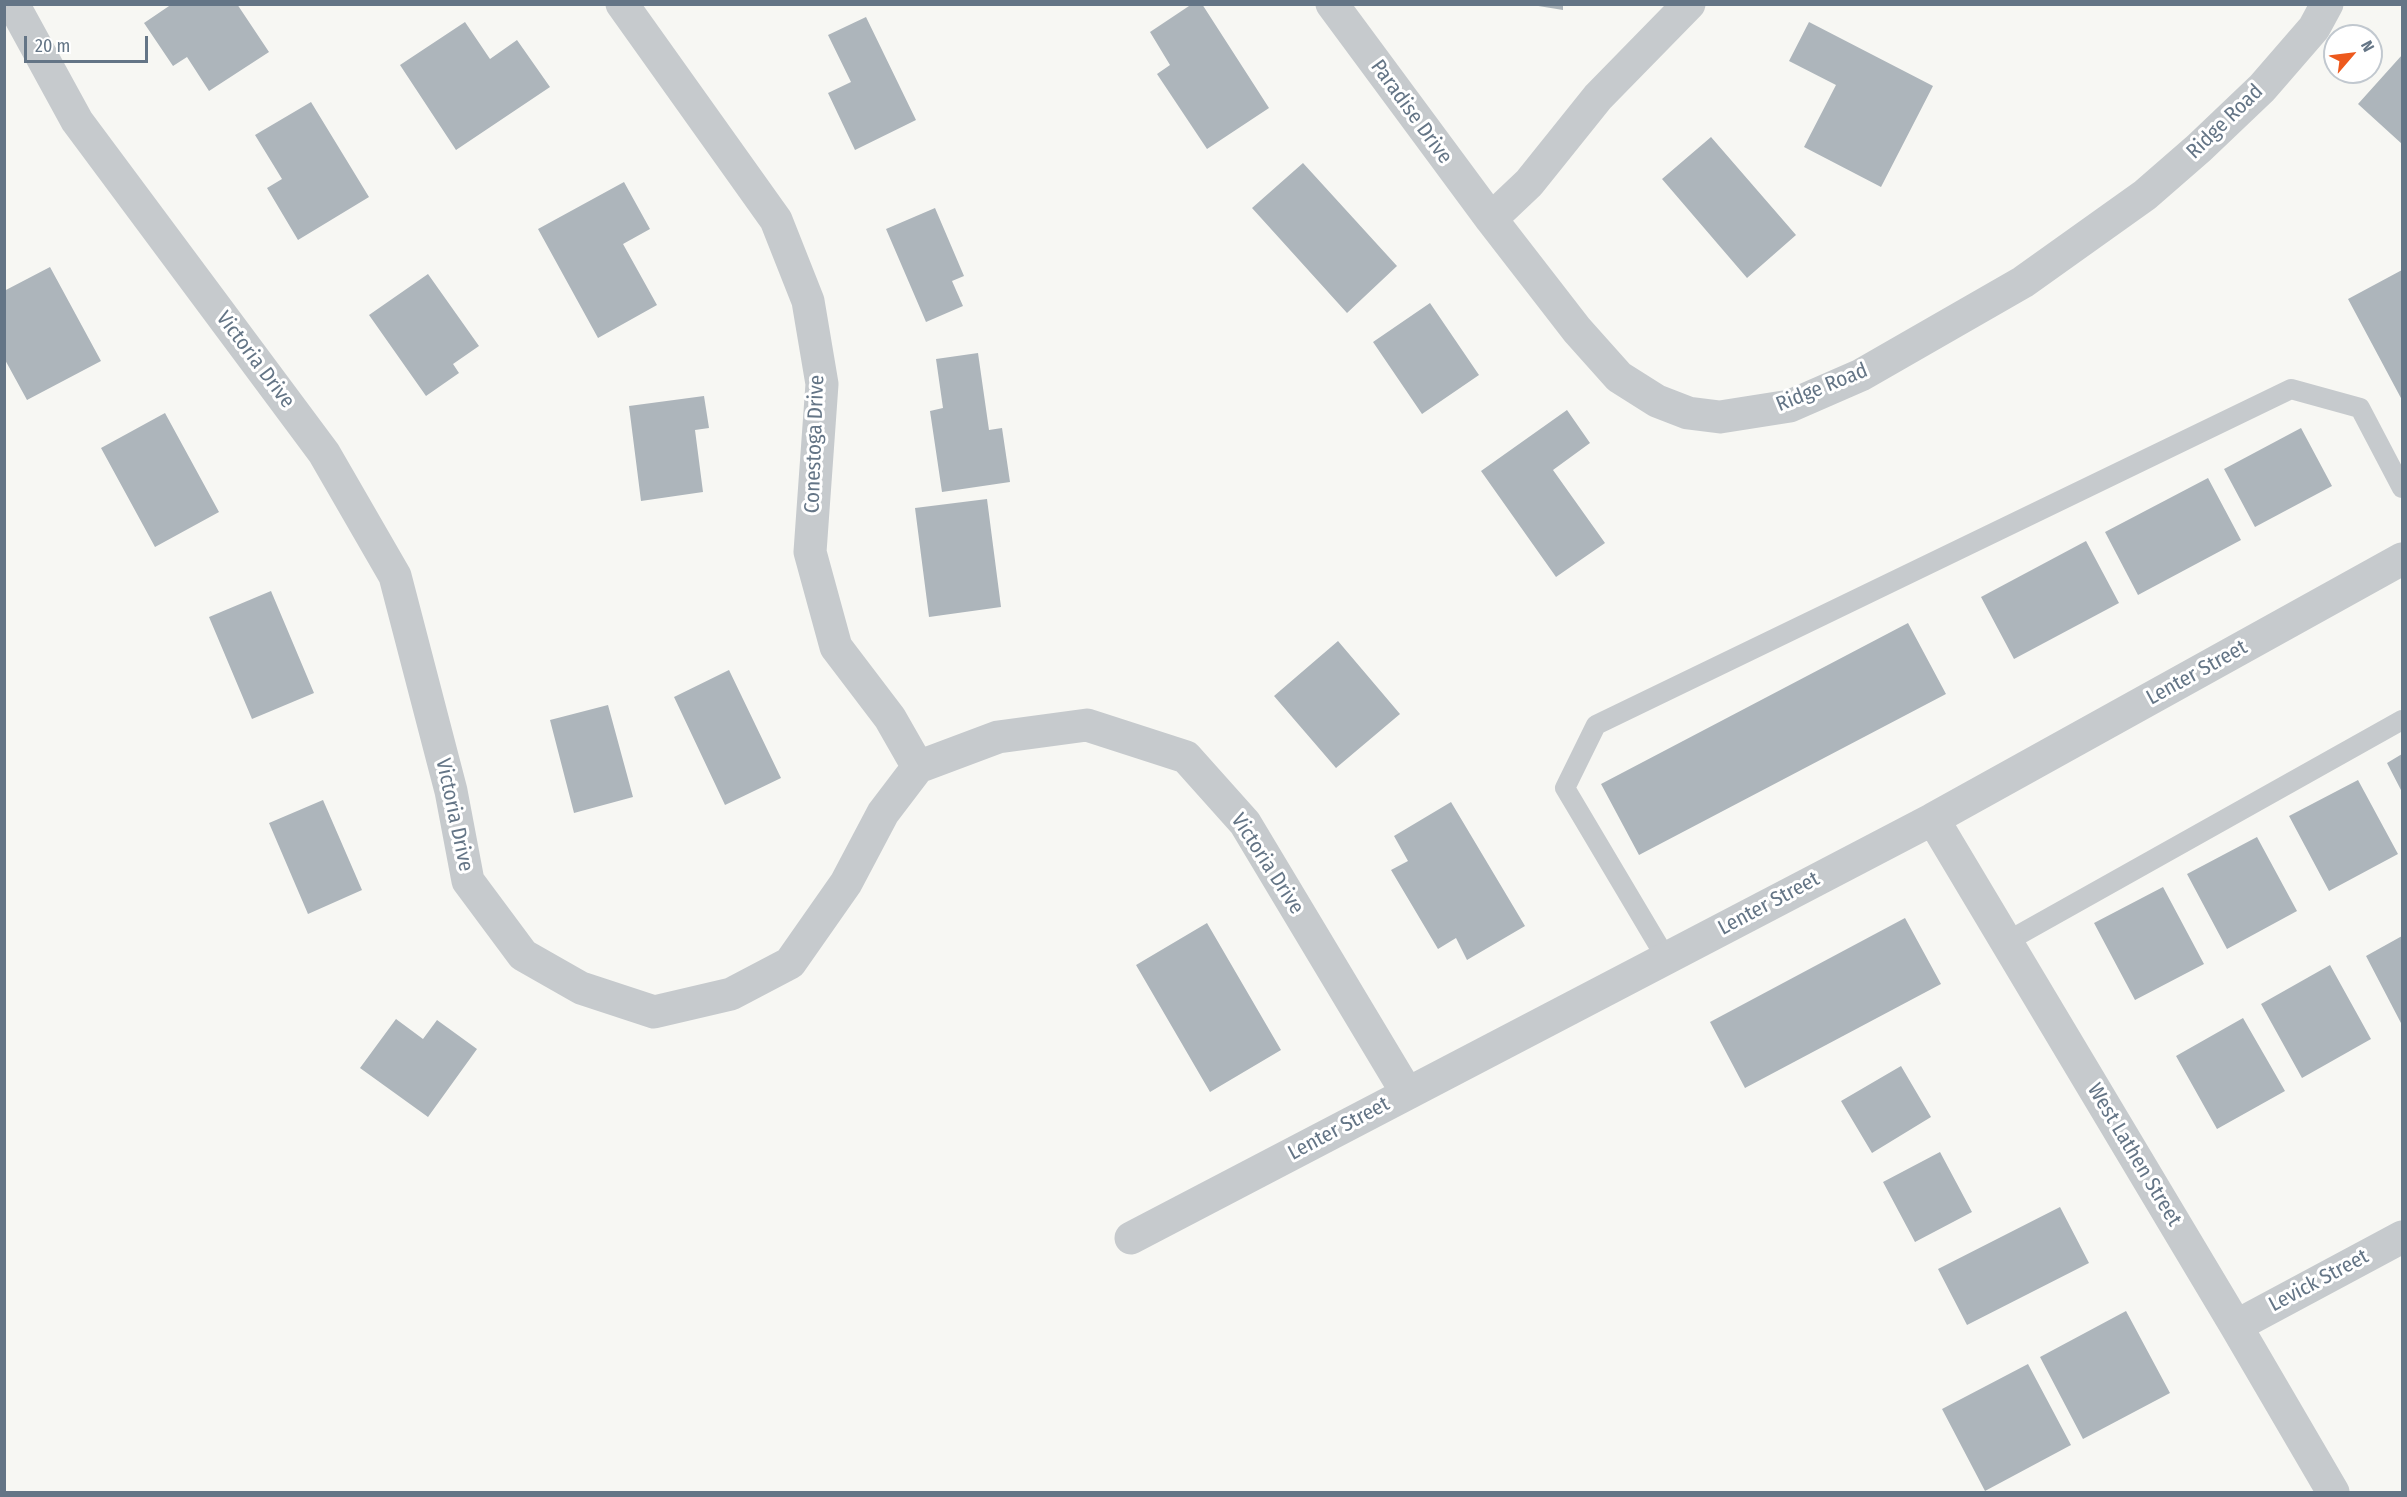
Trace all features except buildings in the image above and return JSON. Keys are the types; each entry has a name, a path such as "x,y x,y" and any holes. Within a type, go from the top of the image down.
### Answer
{"street":[{"name":"Victoria Drive","path":"13,4 77,121 324,453 395,576 450,791 468,881 523,955 581,988 654,1012 731,994 790,963 846,883 883,813 918,767 998,737 1087,725 1186,757 1245,823 1407,1093"},
{"name":"Conestoga Drive","path":"622,4 776,220 808,301 822,384 810,552 836,647 890,718 918,767"},
{"name":"Paradise Drive","path":"1332,4 1491,219"},
{"path":"1491,219 1529,183 1598,97 1689,4"},
{"name":"Ridge Road","path":"1491,219 1577,330 1619,377 1657,401 1688,413 1720,417 1790,406 1861,375 2023,282 2145,195 2262,88 2314,28 2327,4"},
{"name":"Lenter Street","path":"1131,1238 1933,819 2403,559"},
{"name":"West Lathen Street","path":"1933,819 2334,1492"},
{"name":"Levick Street","path":"2236,1326 2403,1237"}],"lane":[{"path":"1666,958 1565,788 1596,725 2290,389 2360,408 2403,488"},
{"path":"2006,942 2403,720"}]}
